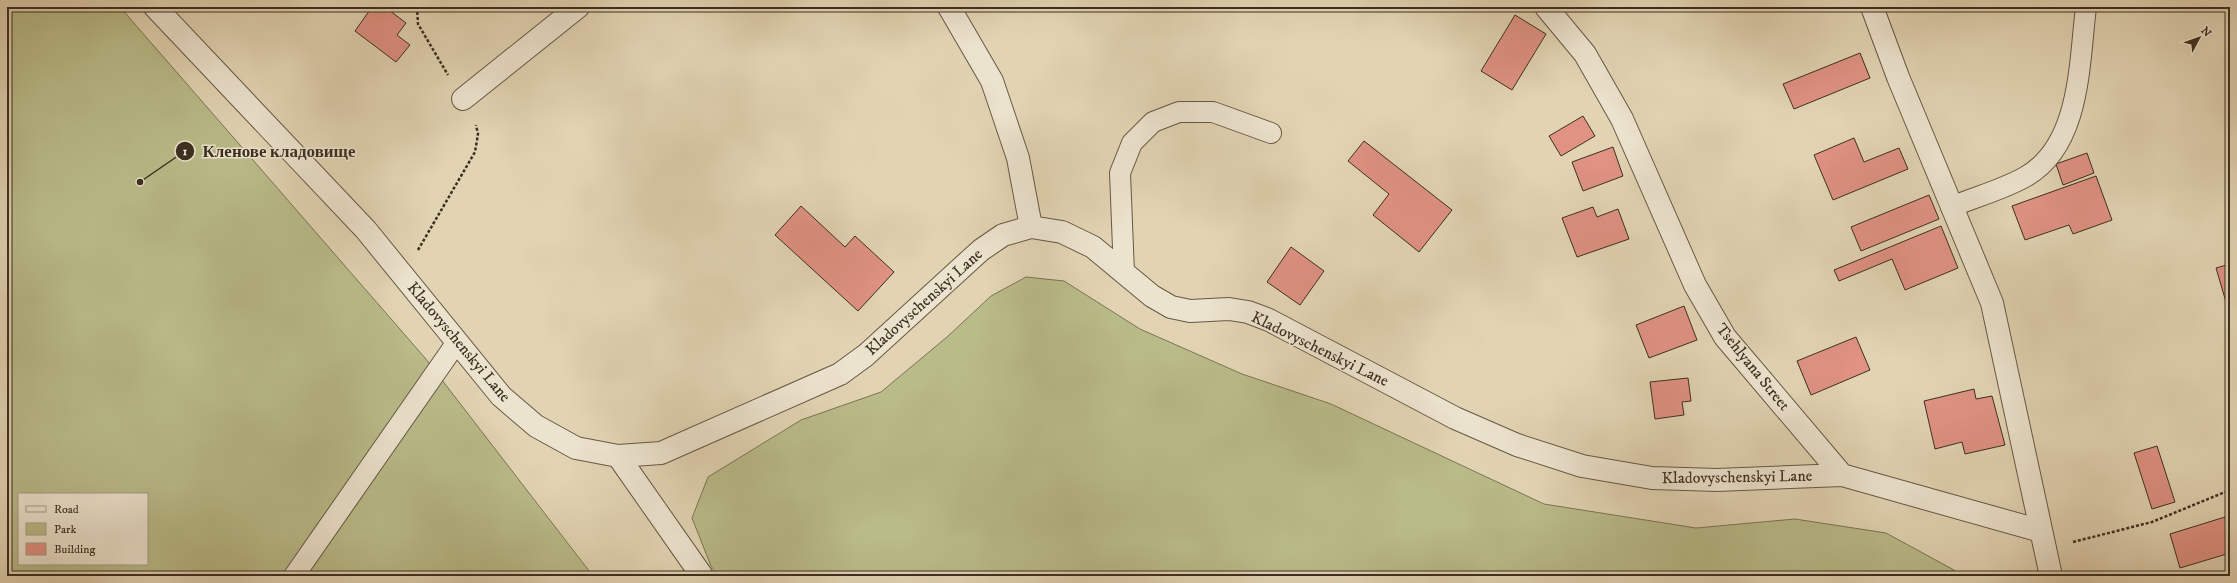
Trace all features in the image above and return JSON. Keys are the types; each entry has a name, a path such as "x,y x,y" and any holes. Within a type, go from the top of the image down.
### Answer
{"street":[{"name":"Kladovyschenskyi Lane","path":"155,7 366,230 501,396 536,426 576,448 618,456 661,453 840,374 866,355 981,250 1003,235 1031,227 1062,232 1093,247 1152,296 1170,307 1190,312 1229,309 1248,312 1269,320 1455,418 1518,444 1582,466 1652,478 1717,480 1842,474"},
{"path":"463,99 578,7"},
{"path":"949,7 992,81 1018,158 1031,227"},
{"name":"Tsehlyana Street","path":"1546,7 1585,54 1622,119 1695,286 1725,337 1842,474"},
{"path":"1872,7 1898,77 1992,303 2051,576"},
{"path":"618,456 702,576"},
{"path":"1842,474 2044,540"}],"lane":[{"path":"1951,207 2025,177 2049,158 2065,132 2074,102 2086,7"},
{"path":"1124,273 1120,173 1132,143 1153,122 1179,112 1212,112 1271,133"},
{"path":"294,576 457,342"}],"path":[{"path":"403,276 476,152 478,134 474,118 418,24 417,7"},
{"path":"2044,540 2152,522 2230,490"}],"green space":[{"path":"7,7 120,7 425,358 593,576 7,576"},
{"path":"1026,277 1064,281 1140,329 1242,374 1331,404 1544,504 1696,528 1795,519 1886,533 1954,570 1959,576 718,576 711,566 692,518 708,477 801,420 881,392 947,337 991,296"}],"building":[{"path":"372,7 385,7 406,23 397,35 410,45 396,62 355,31"},
{"path":"1515,15 1546,34 1512,90 1481,71"},
{"path":"1860,53 1870,78 1794,109 1783,84"},
{"path":"1583,116 1595,136 1561,156 1549,136"},
{"path":"1854,138 1864,162 1899,148 1908,169 1833,200 1814,155"},
{"path":"1364,141 1452,210 1419,252 1373,215 1389,194 1348,161"},
{"path":"1613,147 1623,176 1583,191 1572,162"},
{"path":"2087,153 2094,173 2063,185 2056,164"},
{"path":"2096,176 2112,220 2073,234 2069,225 2025,240 2012,206"},
{"path":"1929,195 1939,219 1861,251 1851,227"},
{"path":"801,206 845,247 855,236 894,272 858,311 775,235"},
{"path":"1593,207 1597,217 1618,209 1629,239 1577,257 1562,218"},
{"path":"1941,226 1958,268 1905,290 1892,259 1839,281 1834,270"},
{"path":"1291,247 1324,271 1300,305 1267,282"},
{"path":"2230,264 2230,301 2226,302 2216,268"},
{"path":"1684,306 1697,340 1649,358 1636,325"},
{"path":"1856,337 1870,370 1811,395 1797,361"},
{"path":"1688,378 1691,401 1682,402 1684,415 1655,419 1650,382"},
{"path":"1974,389 1976,399 1992,396 2005,445 1965,454 1962,442 1935,449 1924,401"},
{"path":"2157,446 2175,502 2152,509 2134,453"},
{"path":"2225,517 2230,532 2230,553 2180,568 2170,534"}],"place":[{"name":"Кленове кладовище","path":"140,182"}]}
